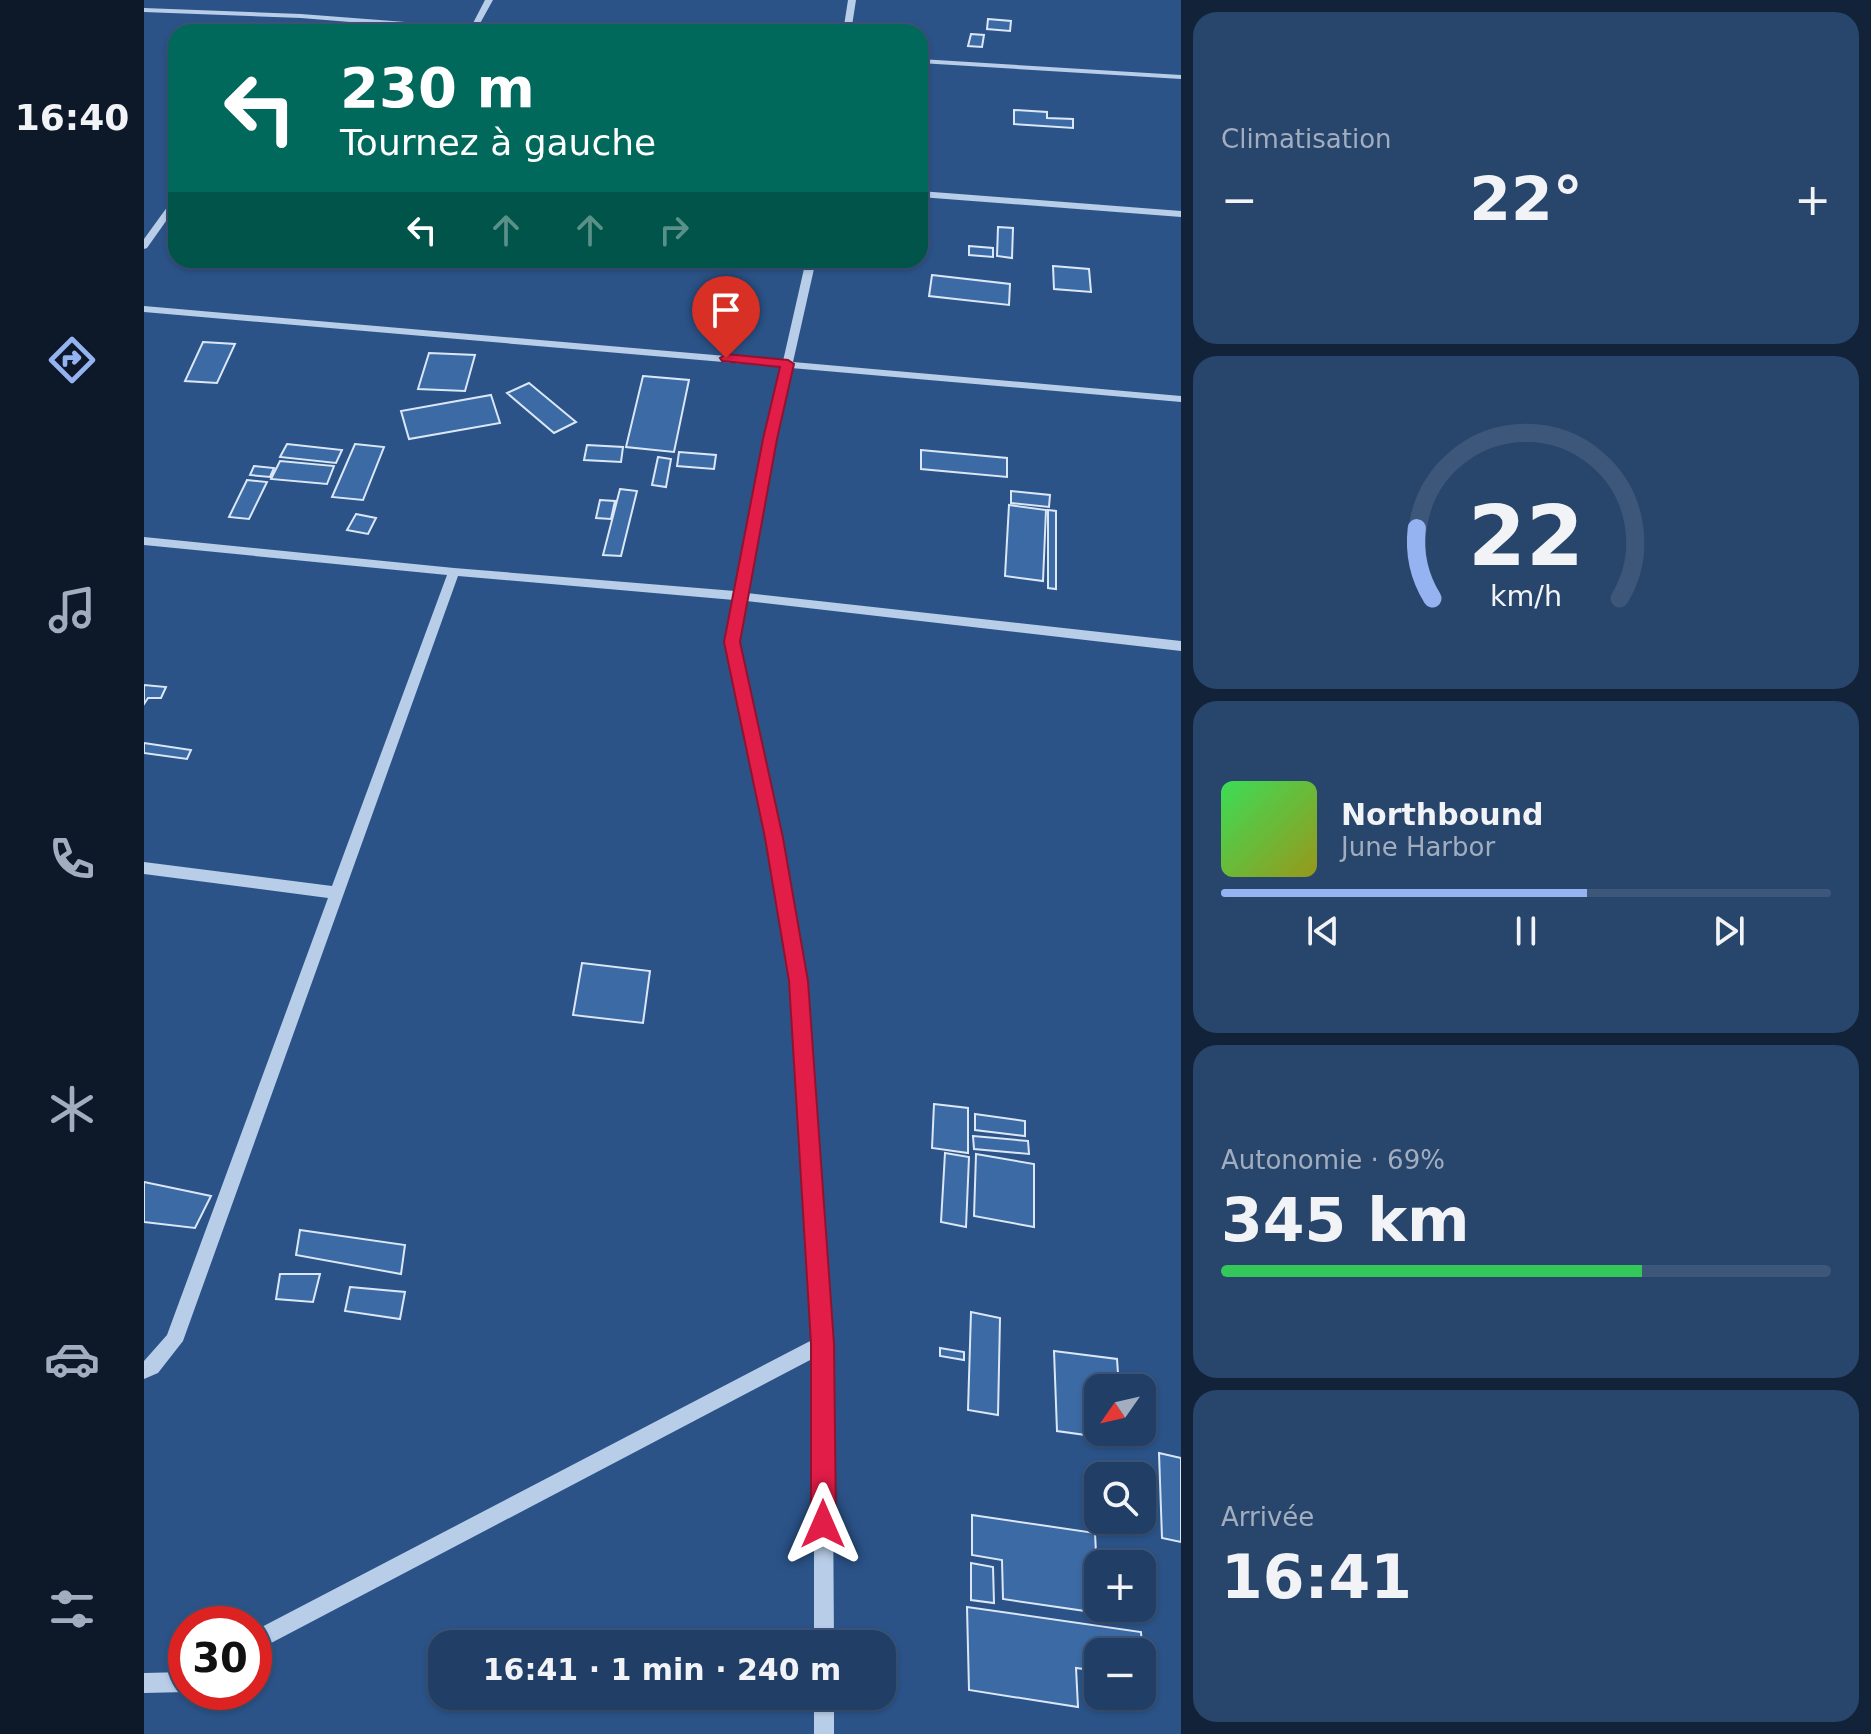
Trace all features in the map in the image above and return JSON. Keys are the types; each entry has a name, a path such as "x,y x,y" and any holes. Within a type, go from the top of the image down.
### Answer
{"street":[{"path":"476,24 489,0"},
{"path":"848,24 852,0"},
{"path":"144,10 369,24"},
{"path":"928,61 1181,77"},
{"path":"928,195 1181,214"},
{"path":"144,246 168,212"},
{"path":"809,268 739,596 732,642 774,838 798,981 823,1344 824,1630"},
{"path":"144,309 1181,399"},
{"path":"144,541 739,596 1181,646"},
{"path":"144,1370 152,1367 174,1341 454,572"},
{"path":"144,868 338,893"},
{"path":"272,1633 823,1344"},
{"path":"144,1683 168,1682"},
{"path":"824,1710 824,1734"}],"building":[{"path":"988,19 1011,21 1010,31 987,29"},
{"path":"971,34 984,35 982,47 968,46"},
{"path":"1014,110 1047,112 1047,118 1073,119 1073,128 1014,124"},
{"path":"998,227 1013,228 1012,258 997,256"},
{"path":"969,246 993,248 993,257 969,255"},
{"path":"1053,266 1089,269 1091,292 1054,289"},
{"path":"932,275 1010,284 1009,305 929,296"},
{"path":"203,342 235,344 217,383 185,381"},
{"path":"429,353 475,355 465,391 418,389"},
{"path":"643,376 689,380 674,452 626,447"},
{"path":"529,383 576,422 554,433 507,393"},
{"path":"491,395 500,423 409,439 401,411"},
{"path":"287,444 342,450 336,463 280,457"},
{"path":"355,444 384,447 363,500 332,497"},
{"path":"587,445 623,447 621,462 584,460"},
{"path":"921,450 1007,458 1007,477 921,469"},
{"path":"679,452 716,455 714,469 677,466"},
{"path":"658,457 671,459 666,487 652,485"},
{"path":"280,461 334,466 327,484 271,479"},
{"path":"254,466 274,468 270,477 250,475"},
{"path":"247,480 267,482 249,519 229,517"},
{"path":"620,489 637,491 621,556 603,555"},
{"path":"1011,491 1050,495 1049,507 1011,503"},
{"path":"600,500 615,501 611,519 596,518"},
{"path":"1009,505 1046,510 1043,581 1005,576"},
{"path":"1048,510 1056,511 1056,589 1048,588"},
{"path":"356,514 376,518 368,534 347,530"},
{"path":"144,685 166,687 161,698 148,698 144,704"},
{"path":"144,743 191,750 187,759 144,753"},
{"path":"582,963 650,971 643,1023 573,1015"},
{"path":"934,1104 968,1108 968,1153 932,1148"},
{"path":"975,1114 1025,1121 1025,1136 975,1130"},
{"path":"973,1136 1028,1141 1029,1154 974,1149"},
{"path":"945,1153 969,1157 966,1227 941,1222"},
{"path":"976,1154 1034,1164 1034,1227 974,1216"},
{"path":"144,1182 211,1196 195,1228 144,1222"},
{"path":"300,1230 405,1245 401,1274 296,1255"},
{"path":"280,1274 320,1274 313,1302 276,1299"},
{"path":"350,1287 405,1292 400,1319 345,1311"},
{"path":"971,1312 1000,1318 998,1415 968,1410"},
{"path":"940,1348 964,1352 964,1360 940,1356"},
{"path":"1054,1351 1117,1359 1118,1374 1084,1374 1084,1435 1057,1431"},
{"path":"1159,1453 1181,1458 1181,1542 1162,1538"},
{"path":"972,1515 1095,1534 1096,1550 1084,1550 1084,1611 1003,1599 1002,1560 972,1555"},
{"path":"971,1563 993,1567 994,1603 971,1600"},
{"path":"967,1607 1141,1632 1141,1638 1084,1638 1084,1669 1076,1668 1078,1707 969,1690"}],"route":[{"path":"726,358 788,364 770,439 732,642 774,838 798,981 823,1344 823,1524"}]}
